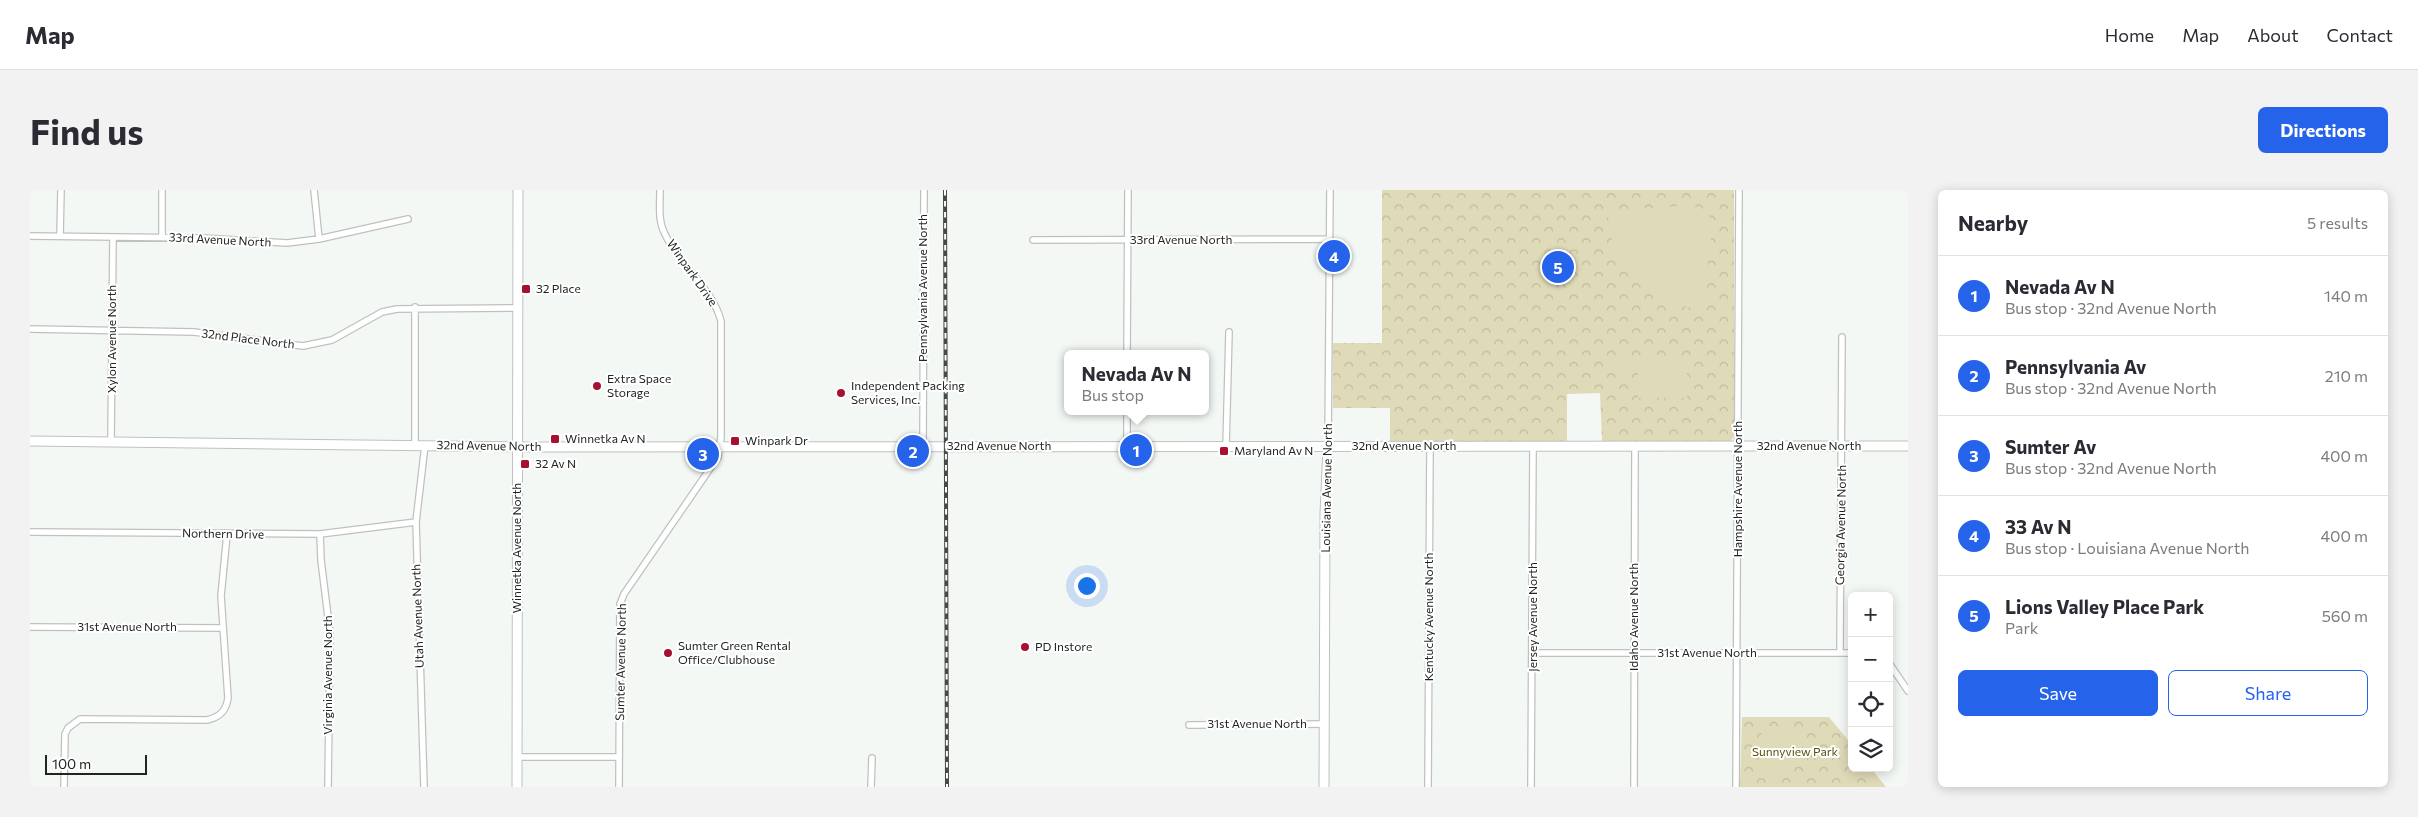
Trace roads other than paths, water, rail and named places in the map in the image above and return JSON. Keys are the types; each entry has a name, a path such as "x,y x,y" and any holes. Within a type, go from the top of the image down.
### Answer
{"street":[{"path":"60,236 61,190"},
{"path":"162,190 162,237"},
{"path":"314,190 319,239"},
{"name":"Winnetka Avenue North","path":"517,787 518,190"},
{"name":"Winpark Drive","path":"660,190 660,215 664,233 714,304 721,321 720,446"},
{"name":"Pennsylvania Avenue North","path":"923,446 924,190"},
{"path":"1127,350 1128,190"},
{"name":"Louisiana Avenue North","path":"1324,787 1325,513 1328,447 1330,190"},
{"name":"Hampshire Avenue North","path":"1736,787 1739,190"},
{"name":"33rd Avenue North","path":"30,236 162,237 287,243 319,239 408,219"},
{"name":"Xylon Avenue North","path":"111,442 112,236"},
{"name":"33rd Avenue North","path":"1032,240 1329,239"},
{"path":"414,445 415,307"},
{"name":"32nd Place North","path":"30,328 194,332 303,346 332,340 382,312 415,307 518,308"},
{"path":"1226,447 1229,332"},
{"name":"Georgia Avenue North","path":"1840,652 1842,338"},
{"path":"1127,415 1127,447"},
{"name":"32nd Avenue North","path":"30,441 517,446 1908,446"},
{"name":"Utah Avenue North","path":"424,787 416,522 425,445"},
{"name":"Sumter Avenue North","path":"619,787 620,604 624,594 718,457 720,446"},
{"name":"Kentucky Avenue North","path":"1428,787 1430,446"},
{"name":"Jersey Avenue North","path":"1531,787 1533,446"},
{"name":"Idaho Avenue North","path":"1634,787 1635,446"},
{"name":"Northern Drive","path":"30,532 320,534 416,522"},
{"path":"64,787 65,734 68,728 80,719 207,720 220,715 224,711 228,698 222,596 227,534"},
{"name":"Virginia Avenue North","path":"320,534 320,560 330,633 328,787"},
{"name":"31st Avenue North","path":"30,626 223,628"},
{"name":"31st Avenue North","path":"1533,653 1848,652"},
{"path":"1893,669 1908,691"},
{"name":"31st Avenue North","path":"1189,725 1324,724"},
{"path":"517,757 619,757"},
{"path":"872,758 872,787"}],"railway":[{"path":"945,190 947,787"}],"place":[{"name":"33 Av N","path":"1334,256"},
{"name":"Lions Valley Place Park","path":"1558,267"},
{"name":"32 Place","path":"526,289"},
{"name":"Extra Space Storage","path":"597,386"},
{"name":"Independent Packing Services, Inc.","path":"841,393"},
{"name":"Winnetka Av N","path":"555,439"},
{"name":"Winpark Dr","path":"735,441"},
{"name":"Nevada Av N","path":"1136,450"},
{"name":"Pennsylvania Av","path":"913,451"},
{"name":"Maryland Av N","path":"1224,451"},
{"name":"Sumter Av","path":"703,454"},
{"name":"32 Av N","path":"525,464"},
{"name":"PD Instore","path":"1025,647"},
{"name":"Sumter Green Rental Office/Clubhouse","path":"668,653"}],"park label":[{"name":"Sunnyview Park","path":"1795,752"}]}
